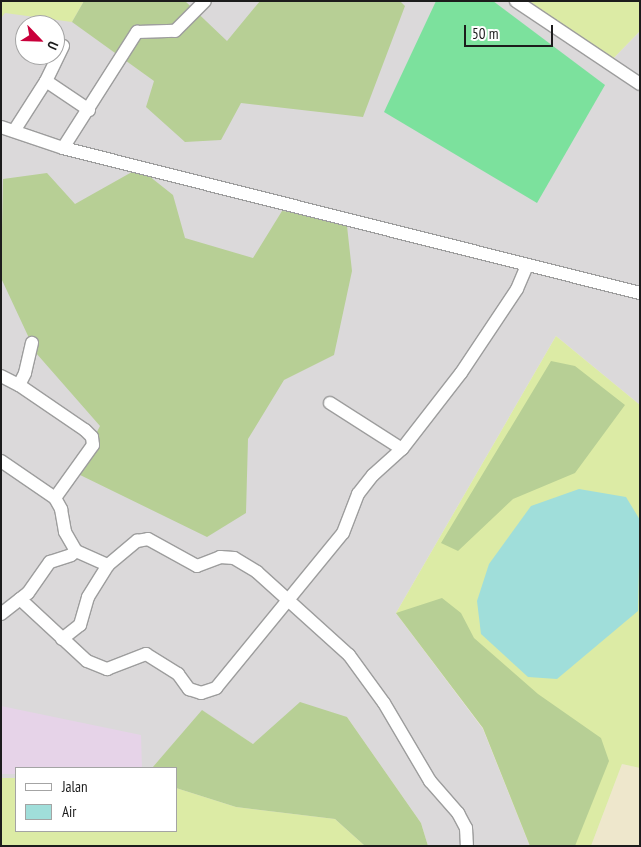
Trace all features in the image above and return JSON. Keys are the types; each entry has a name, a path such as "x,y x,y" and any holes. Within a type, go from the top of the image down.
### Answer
{"street":[{"path":"63,148 137,32 175,30 205,1"},
{"path":"516,1 640,84"},
{"path":"14,131 46,81 54,65"},
{"path":"46,81 89,110"},
{"path":"1,127 63,148 640,293"},
{"path":"20,599 87,661 107,669 146,654 178,674 190,689 202,693 216,688 343,533 358,494 373,475 402,449 461,373 517,289 527,265"},
{"path":"19,385 25,373 32,342"},
{"path":"1,376 19,385 86,430 92,437 93,445 55,498"},
{"path":"330,404 402,449"},
{"path":"1,461 55,498 61,510 65,532 76,550 108,565"},
{"path":"62,639 80,625 88,597 108,565 137,542 148,539 197,566 220,557 234,558 257,572 349,655 384,704 430,781 458,813 466,828 468,846"},
{"path":"1,614 28,592 50,562 70,555 76,550"}],"shaded area":[{"path":"1,1 521,1 605,67 640,31 640,405 556,336 396,613 483,729 530,846 428,846 421,823 347,717 253,744 203,711 153,767 15,767 15,778 1,778"},
{"path":"1,706 141,735 142,767 15,767 15,774 1,774"},
{"path":"622,764 640,768 640,846 591,846"}],"green space":[{"path":"1,1 84,1 72,22 65,21 65,15 20,15 5,13 1,18"},
{"path":"84,1 185,1 227,41 260,1 400,1 405,6 363,117 241,103 221,140 185,142 146,107 154,81 72,22"},
{"path":"436,1 493,1 605,85 537,203 384,112"},
{"path":"521,1 640,1 640,31 605,67"},
{"path":"139,168 173,195 185,238 253,258 282,211 346,217 352,271 334,355 284,380 248,439 246,513 207,537 76,473 100,426 36,353 1,278 3,179 47,173 75,204"},
{"path":"556,336 640,405 640,768 622,764 591,846 530,846 483,728 396,613"},
{"path":"551,361 575,366 625,405 575,473 513,499 458,551 441,543"},
{"path":"442,598 461,613 474,638 538,694 601,738 609,761 575,846 530,846 483,728 396,613"},
{"path":"300,702 347,717 421,823 428,846 365,846 335,819 236,807 178,789 178,767 153,767 202,710 253,744"},
{"path":"1,778 15,778 15,832 178,832 178,789 236,807 335,819 365,846 1,846"}],"water":[{"path":"579,489 626,497 640,520 638,611 557,679 528,677 481,634 477,601 489,564 531,506"}]}
